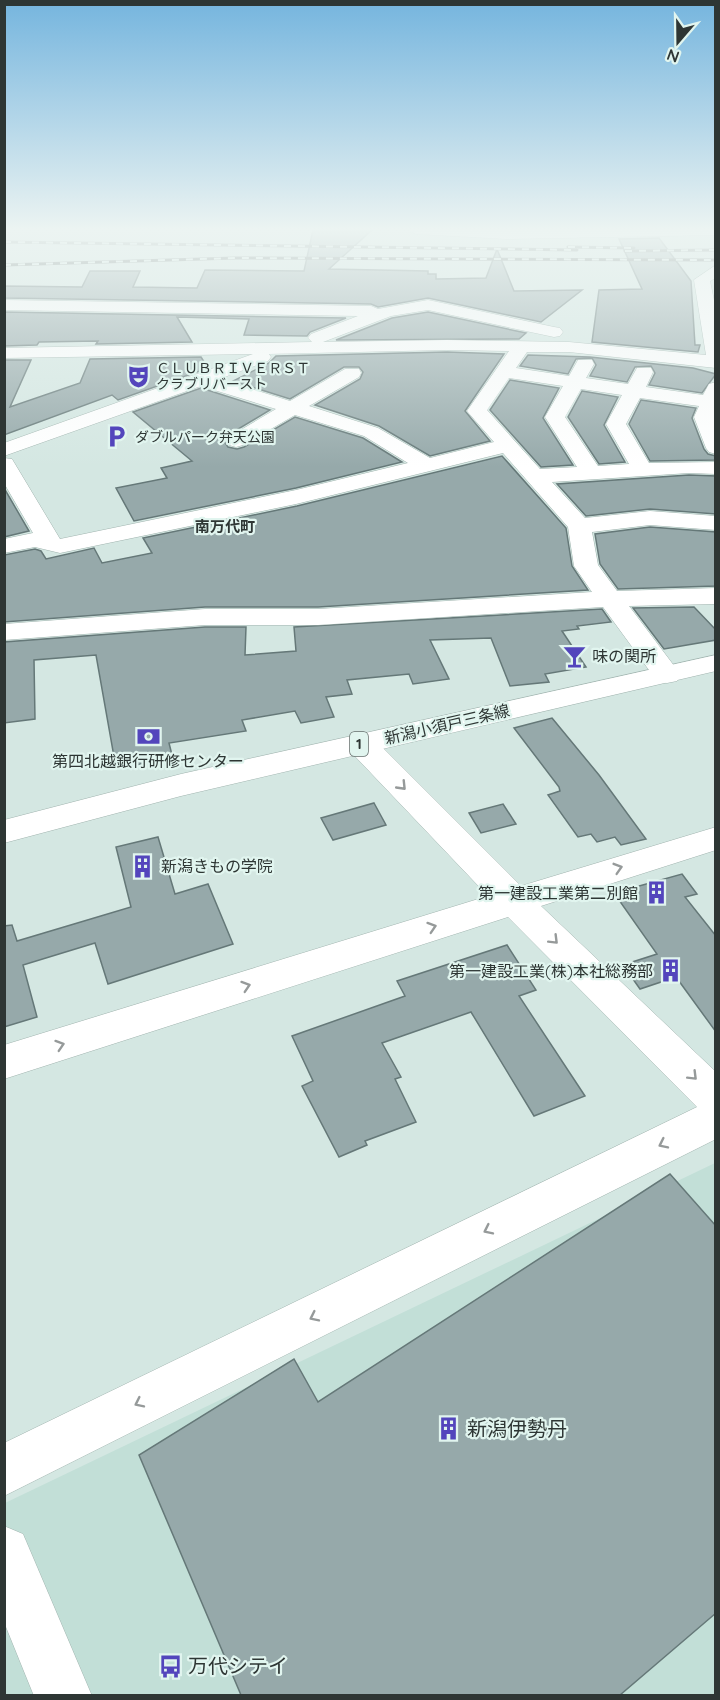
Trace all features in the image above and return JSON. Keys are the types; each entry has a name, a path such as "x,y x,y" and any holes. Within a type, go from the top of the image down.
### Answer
{"street":[{"path":"87,351 102,309"},
{"path":"271,309 391,311"},
{"path":"51,543 5,453 199,379 398,309"},
{"path":"448,309 563,334 563,347"},
{"path":"4,353 447,345 563,347 715,362 707,309"},
{"path":"522,346 477,411 579,526 586,566 667,675"},
{"path":"214,349 233,356 221,371"},
{"path":"592,473 555,417 593,350"},
{"path":"643,470 616,424 652,356"},
{"path":"505,372 633,391 713,395 705,417 716,448"},
{"path":"236,441 352,374"},
{"path":"199,379 371,432 429,466"},
{"path":"4,546 35,540 60,546 285,500 508,445"},
{"path":"534,477 716,468"},
{"path":"579,526 650,518 716,523"},
{"path":"4,632 205,617 318,617 609,598 716,596"},
{"name":"新潟小須戸三条線","path":"4,832 181,785 716,663"},
{"path":"361,744 514,901 716,1098"},
{"path":"4,1062 716,838"},
{"path":"4,1470 716,1118"},
{"path":"4,1553 63,1695"}],"shaded area":[{"name":"万代シテイ","path":"715,1163 715,1695 5,1696 5,1503"}],"building":[{"path":"481,309 557,309 541,322"},
{"path":"596,309 693,309 695,345 700,345 698,352 592,342"},
{"path":"4,312 346,318 310,332 307,336 244,335 249,319 177,317 192,342 96,344 98,341 39,342 37,345 4,346"},
{"path":"428,312 526,333 519,339 336,340 392,318"},
{"path":"447,352 504,354 465,411 490,441 430,456 379,426 315,405 360,379 363,372 359,367 344,367 290,399 233,381 269,363 276,356"},
{"path":"528,355 590,357 693,368 716,374 702,393 649,385 655,373 651,366 635,367 627,382 590,376 596,365 592,358 576,359 568,374 520,366"},
{"path":"201,357 208,368 118,400 112,395 4,435 4,360 31,360 10,407 80,383 90,359"},
{"path":"510,380 559,388 543,418 573,465 541,467 490,410"},
{"path":"201,388 270,410 228,435 224,441 228,447 237,449 244,447 295,417 363,438 402,462 296,488 134,521 116,488 167,478 161,468 192,461 133,412"},
{"path":"582,391 618,397 604,425 625,462 599,464 568,417"},
{"path":"641,400 696,408 692,418 704,449 708,454 716,456 716,460 650,461 629,424"},
{"path":"502,456 566,528 572,566 588,590 318,607 205,607 4,622 4,555 35,549 41,551 46,559 94,548 102,563 152,553 143,538 297,506"},
{"path":"689,475 716,476 716,514 650,509 586,516 557,484"},
{"path":"4,488 29,531 4,537"},
{"path":"650,527 716,532 716,586 618,589 600,564 595,534"},
{"path":"694,607 716,630 716,640 664,649 633,608"},
{"path":"602,609 611,622 577,626 579,629 562,631 586,667 545,674 549,682 510,686 491,638 430,640 449,679 413,684 409,674 347,680 352,694 326,697 334,717 301,723 295,711 242,720 246,731 169,743 173,759 116,768 96,655 34,660 35,719 4,723 4,642 205,627 246,627 245,655 296,651 294,627"},
{"path":"552,718 599,775 646,839 621,845 615,837 597,842 591,834 578,837 548,795 560,791 559,787 514,728"},
{"path":"374,803 386,825 333,840 321,818"},
{"path":"503,804 516,824 481,833 469,813"},
{"path":"158,837 175,894 208,884 233,944 108,984 95,943 23,965 37,1017 4,1027 4,926 12,925 17,941 131,907 116,847"},
{"name":"第一建設工業(株)本社総務部","path":"682,874 697,894 685,897 716,936 716,1032 676,977 640,989 623,965 657,954 614,893"},
{"path":"507,945 536,990 519,996 585,1096 534,1116 471,1012 382,1043 401,1077 395,1079 416,1122 365,1141 367,1145 339,1157 302,1086 313,1081 292,1036 405,996 397,981"},
{"name":"万代シテイ","path":"670,1174 716,1226 716,1613 620,1695 241,1695 139,1455 294,1359 318,1402"}],"place":[{"name":"ＣＬＵＢＲＩＶＥＲＳＴ クラブリバースト","path":"138,376"},
{"name":"ダブルパーク弁天公園","path":"117,437"},
{"name":"味の関所","path":"574,656"},
{"name":"第四北越銀行研修センター","path":"148,736"},
{"name":"新潟きもの学院","path":"143,866"},
{"name":"第一建設工業第二別館","path":"656,893"},
{"name":"第一建設工業(株)本社総務部","path":"671,971"},
{"name":"新潟伊勢丹","path":"449,1429"},
{"name":"万代シテイ","path":"170,1666"}],"district":[{"name":"南万代町","path":"225,527"}]}
